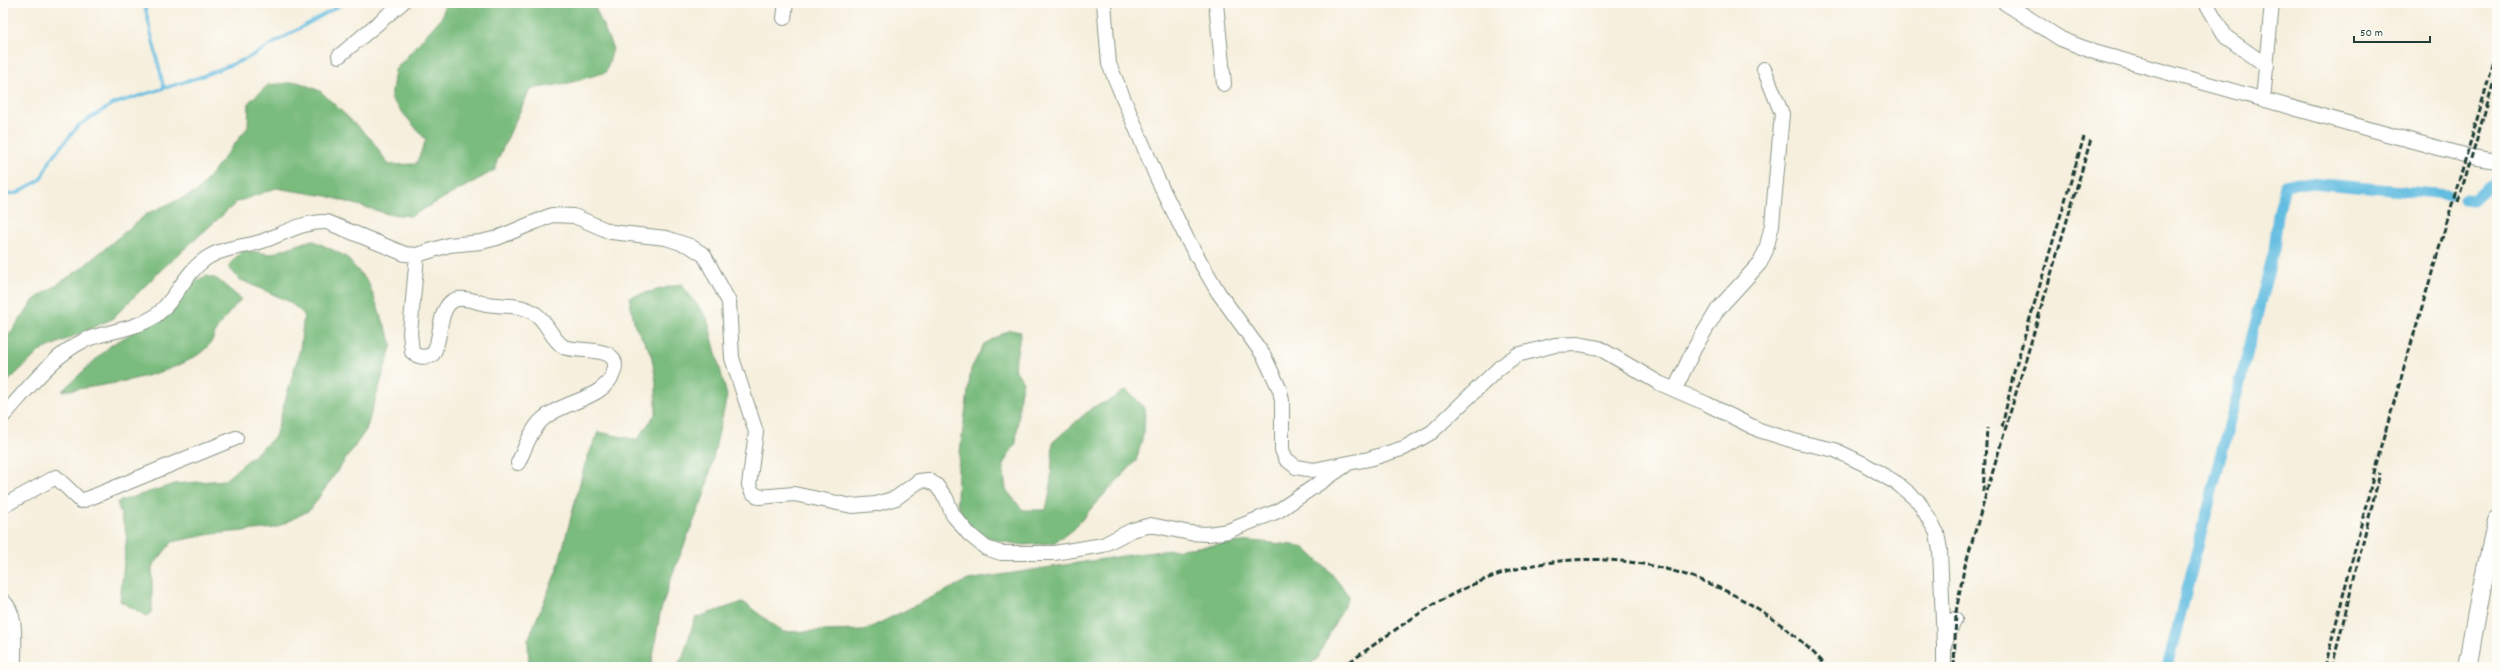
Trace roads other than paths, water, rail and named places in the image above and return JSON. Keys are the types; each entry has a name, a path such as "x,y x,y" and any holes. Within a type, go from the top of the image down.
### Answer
{"main road":[{"path":"2467,667 2481,591 2497,522"}],"street":[{"path":"339,56 402,3"},
{"path":"784,18 786,3"},
{"path":"1104,3 1109,64 1157,178 1187,238 1218,292 1264,356 1280,390 1282,401 1282,450 1286,460 1296,467 1313,470 1349,463 1404,448 1432,432 1499,368 1517,355 1555,344 1579,344 1600,348 1634,370 1760,430 1835,450 1898,484 1919,502 1937,533 1940,550 1944,667"},
{"path":"1216,3 1224,84"},
{"path":"2004,3 2061,39 2094,52 2472,157 2497,161"},
{"path":"2206,3 2226,37 2267,66"},
{"path":"2264,100 2272,3"},
{"path":"1675,389 1694,349 1718,309 1760,263 1766,250 1772,225 1782,114 1764,69"},
{"path":"3,416 67,351 85,341 144,323 156,315 167,306 202,260 219,250 262,241 314,221 327,222 406,254 418,255 448,246 481,242 497,238 552,215 574,216 611,232 666,238 690,246 704,256 729,302 732,358 756,432 749,473 749,485 752,492 759,497 794,494 852,506 876,504 896,498 919,481 928,480 936,485 946,498 953,515 969,534 986,548 1001,553 1077,551 1103,546 1132,530 1151,525 1190,533 1208,534 1228,531 1278,511 1349,463"},
{"path":"418,255 410,333 412,352 417,356 422,358 434,354 446,307 452,301 466,298 488,304 526,308 538,316 557,341 566,347 598,351 608,355 614,362 614,370 610,381 600,391 563,406 543,419 529,440 518,463"},
{"path":"3,506 56,477 81,500 92,498 236,438"},
{"path":"3,601 11,610 13,620 14,667"},
{"path":"1944,645 1955,619"}],"waterway":[{"path":"144,3 164,88"},
{"path":"3,195 17,193 40,180 51,159 79,125 113,104 200,77 248,58 344,3"},
{"path":"2167,667 2274,250 2278,214 2285,185 2299,182 2448,195"},
{"path":"2464,199 2473,200 2486,188 2497,182"}],"railway":[{"path":"2325,667 2380,450 2497,51"},
{"path":"2458,202 2494,81"},
{"path":"2002,427 2014,372 2084,137"},
{"path":"1954,667 1956,612 1964,569 2091,139"},
{"path":"1983,492 1987,428"},
{"path":"2332,667 2380,473"},
{"path":"1342,667 1421,612 1455,593 1472,585 1519,568 1567,560 1615,560 1663,568 1708,583 1752,605 1792,633 1827,667"}]}
